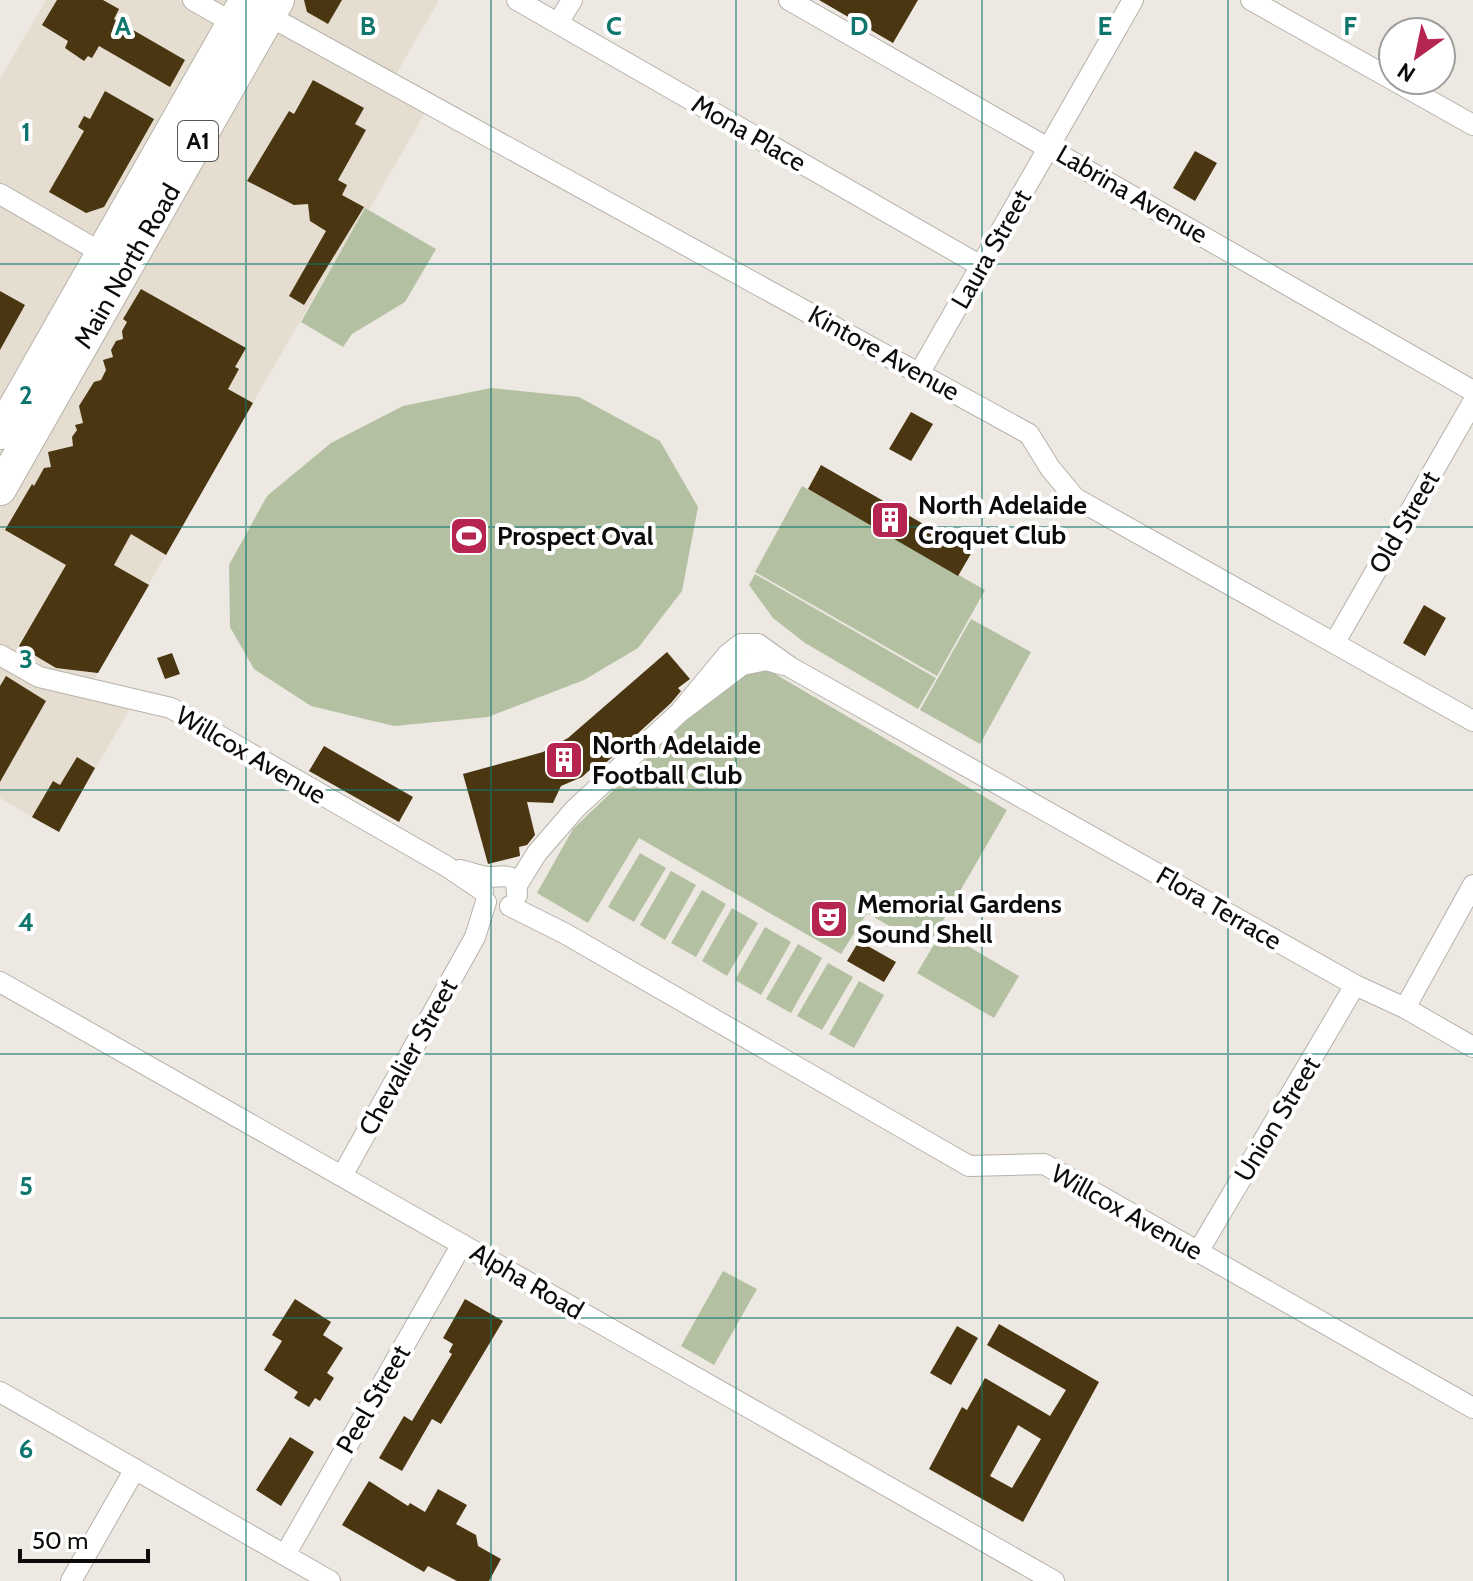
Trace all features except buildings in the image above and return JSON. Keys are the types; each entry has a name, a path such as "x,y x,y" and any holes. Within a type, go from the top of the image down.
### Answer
{"highway":[{"name":"Main North Road","path":"0,489 114,260 257,10"},
{"name":"Main North Road","path":"0,433 114,260"}],"street":[{"name":"Kintore Avenue","path":"193,0 257,10 920,372 1029,434 1050,468 1075,498 1473,721"},
{"name":"Mona Place","path":"517,0 981,266"},
{"path":"558,23 572,0"},
{"name":"Labrina Avenue","path":"789,0 1473,391"},
{"name":"Laura Street","path":"920,372 1133,0"},
{"path":"1251,0 1473,125"},
{"path":"0,194 114,260"},
{"name":"Old Street","path":"1335,642 1473,402"},
{"name":"Willcox Avenue","path":"0,655 39,677 171,708 446,866 501,892 564,933 969,1166 1044,1164 1473,1408"},
{"name":"Chevalier Street","path":"342,1176 501,892 575,809 680,712 742,665 766,660 790,667"},
{"name":"Flora Terrace","path":"790,667 1355,985 1405,1008 1473,1047"},
{"path":"1405,1008 1473,885"},
{"name":"Alpha Road","path":"0,982 1054,1581"},
{"name":"Union Street","path":"1198,1252 1355,985"},
{"name":"Peel Street","path":"285,1555 462,1244"},
{"path":"0,1392 330,1581"},
{"path":"71,1581 135,1469"}],"shaded area":[{"path":"46,0 439,0 391,83 430,104 369,210 365,208 89,688 135,700 59,832 0,798 0,79"}],"green space":[{"path":"365,208 436,249 405,302 352,334 343,347 301,322"},
{"name":"Prospect Oval","path":"491,388 579,397 660,441 698,507 682,591 638,648 584,680 488,717 394,726 311,706 254,669 230,627 229,565 267,496 331,443 403,406"},
{"path":"802,486 985,590 937,676 755,572"},
{"path":"755,574 936,678 918,709 805,643 773,618 749,585"},
{"path":"971,619 1031,652 980,744 920,710"},
{"path":"751,669 770,671 1007,810 927,948 867,913 841,954 639,838 588,923 537,893 573,829 734,675"},
{"path":"640,853 666,868 634,922 608,907"},
{"path":"671,871 696,885 665,940 640,925"},
{"path":"702,890 726,904 696,957 671,943"},
{"path":"732,908 758,923 727,976 702,961"},
{"path":"765,927 791,942 761,995 735,980"},
{"path":"942,931 1019,976 994,1018 917,973"},
{"path":"798,944 822,958 791,1013 766,999"},
{"path":"828,963 853,977 822,1030 797,1016"},
{"path":"859,981 884,995 854,1048 829,1034"},
{"path":"723,1271 757,1289 714,1365 681,1346"}],"place":[{"name":"North Adelaide Croquet Club","path":"890,520"},
{"name":"Prospect Oval","path":"469,536"},
{"name":"North Adelaide Football Club","path":"564,760"},
{"name":"Memorial Gardens Sound Shell","path":"829,919"}]}
